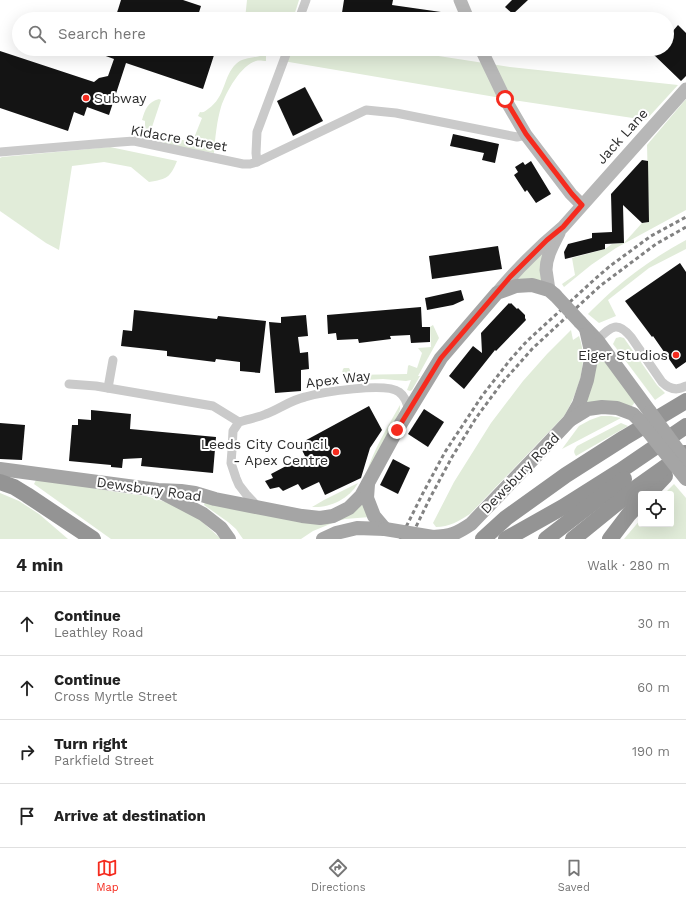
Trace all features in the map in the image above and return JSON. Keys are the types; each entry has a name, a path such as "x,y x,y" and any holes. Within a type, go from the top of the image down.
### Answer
{"highway":[{"path":"483,539 506,518 566,475 686,401"},
{"path":"506,539 563,507 620,471 686,426"},
{"path":"546,539 686,431"},
{"path":"651,491 686,454"},
{"path":"573,539 637,487 686,454"},
{"path":"0,482 27,494 93,539"},
{"path":"27,494 78,539"},
{"path":"610,539 638,504"}],"main road":[{"path":"385,529 374,516 367,498 368,484 381,459 441,358 497,293 516,286 532,285 552,292"},
{"name":"Dewsbury Road","path":"552,292 597,340 686,479"},
{"path":"570,420 579,404 587,380 591,359 590,347 583,325"},
{"name":"Dewsbury Road","path":"323,539 336,533 357,528 385,529 433,538 459,532 471,524 570,420 588,409 602,407 617,408 633,414 645,416 686,461"},
{"name":"Dewsbury Road","path":"0,470 158,490 195,493 214,499 302,516 320,518 333,516 349,508 361,496 368,484"},
{"path":"158,490 203,514 221,528 229,539"}],"street":[{"path":"302,12 306,0"},
{"path":"460,0 465,12"},
{"path":"285,56 257,132 256,162 366,110 396,113 517,137 526,134"},
{"path":"484,56 505,99 526,134 582,205"},
{"name":"Jack Lane","path":"563,227 686,89"},
{"name":"Kidacre Street","path":"0,152 134,141 242,164 256,162"},
{"path":"552,292 546,271 548,258 554,242 563,227"},
{"path":"497,293 510,277 541,246 563,227"},
{"path":"597,340 609,329 614,327 626,330 666,386 676,389 686,386"},
{"path":"108,388 113,360"},
{"path":"70,384 96,386 213,406 239,422 233,431 231,463 239,485 258,507"},
{"name":"Apex Way","path":"239,422 265,415 304,397 361,389 378,388 398,391 407,403 409,411"}],"green space":[{"path":"247,0 299,0 295,12 246,12"},
{"path":"266,56 266,61 256,61 245,68 226,94 218,118 214,153 168,144 152,137 147,132 145,121 142,120 144,112 152,102 159,99 161,100 151,130 192,143 202,118 198,116 200,112 205,111 218,99 232,69 241,60"},
{"path":"285,56 438,56 510,67 678,85 646,120 513,100 283,61"},
{"path":"686,99 686,210 616,248 591,265 564,287 562,284 575,275 572,258 605,249 612,244 624,243 642,223 649,222 647,145"},
{"path":"110,147 177,161 167,177 149,182 131,167 104,162 72,166 59,250 46,243 0,211 0,158"},
{"path":"549,239 542,281 510,281"},
{"path":"686,240 686,249 649,268 608,300 616,316 599,323 588,314 609,294 639,270 657,257"},
{"path":"433,325 439,338 412,390 407,390 411,380 383,379 344,381 344,375 342,373 344,368 349,368 351,375 407,374 409,365 417,368 422,353 418,348 431,347 430,327"},
{"path":"571,330 573,340 579,336 583,356 581,377 578,387 565,415 470,514 450,525 436,527 433,523 454,482 491,423 523,381"},
{"path":"616,338 624,338 657,385 665,393 655,400 613,344"},
{"path":"596,354 600,355 635,402 629,410 586,405"},
{"path":"400,405 399,413 366,474 377,447"},
{"path":"601,416 621,418 562,449 579,426"},
{"path":"621,423 628,426 576,456 574,451 577,446"},
{"path":"37,478 146,496 172,504 197,517 221,539 111,539 34,484"},
{"path":"358,483 350,494 344,498 326,506 312,507 324,500"},
{"path":"674,484 686,498 686,539 624,539 638,523 638,527 674,527 674,491 667,491"},
{"path":"0,493 19,501 39,514 68,539 0,539"},
{"path":"361,501 370,517 345,519 335,522 313,531 301,539 243,539 236,529 228,522 204,505 205,502 296,520"}],"building":[{"path":"121,0 183,0 201,6 199,12 117,12"},
{"path":"344,0 393,0 392,5 441,12 342,12"},
{"path":"512,0 528,0 515,12 511,12 505,7"},
{"path":"678,25 686,33 686,76 681,81 655,56 674,56 674,30"},
{"path":"0,51 94,82 99,78 108,76 114,59 106,56 214,56 203,89 126,63 109,115 87,107 84,116 74,112 68,131 0,108"},
{"path":"305,87 323,121 293,136 277,101"},
{"path":"453,134 499,144 495,163 482,160 484,153 450,146"},
{"path":"642,160 648,161 649,222 642,223 623,205 624,243 605,244 605,249 565,259 564,252 568,244 592,238 592,233 612,232 611,194"},
{"path":"531,161 551,194 536,203 527,190 525,192 514,175 518,172 515,167 523,162 525,165"},
{"path":"498,246 502,269 432,279 429,256"},
{"path":"680,263 686,272 686,362 676,369 653,336 652,337 625,301"},
{"path":"461,290 464,300 453,305 427,310 425,298"},
{"path":"509,303 517,309 518,308 525,315 526,320 496,351 495,350 464,389 449,376 473,346 482,353 481,333"},
{"path":"421,307 422,327 430,327 430,342 411,343 410,335 390,336 391,339 359,343 358,339 337,340 336,333 328,334 327,315"},
{"path":"134,310 217,319 218,316 266,321 260,373 240,371 240,362 216,359 215,362 167,356 167,351 121,346 123,330 132,331"},
{"path":"306,315 308,336 298,337 300,353 308,352 309,369 301,370 301,391 275,393 269,322 281,323 281,317"},
{"name":"Leeds City Council - Apex Centre","path":"369,406 382,430 370,448 361,478 325,495 319,482 302,490 298,484 283,491 279,487 270,489 265,481 273,478 271,474 305,456 299,444"},
{"path":"424,409 444,422 428,447 408,434"},
{"path":"91,410 131,414 130,429 216,437 213,473 141,466 142,458 123,459 122,468 111,467 111,465 69,461 72,425 78,425 78,419 91,420"},
{"path":"0,423 25,425 22,460 0,459"},
{"path":"393,459 410,468 398,494 380,485"}],"railway":[{"path":"400,539 445,452 482,396 510,360 527,341 610,266 651,236 686,217"},
{"path":"410,539 452,457 476,418 501,384 532,349 600,286 656,244 686,227"}],"place":[{"name":"Subway","path":"86,98"},
{"name":"Eiger Studios","path":"676,355"},
{"name":"Leeds City Council - Apex Centre","path":"336,452"}],"route":[{"path":"397,430 441,358 510,277 547,240 563,227 582,205 526,134 505,99"}]}
